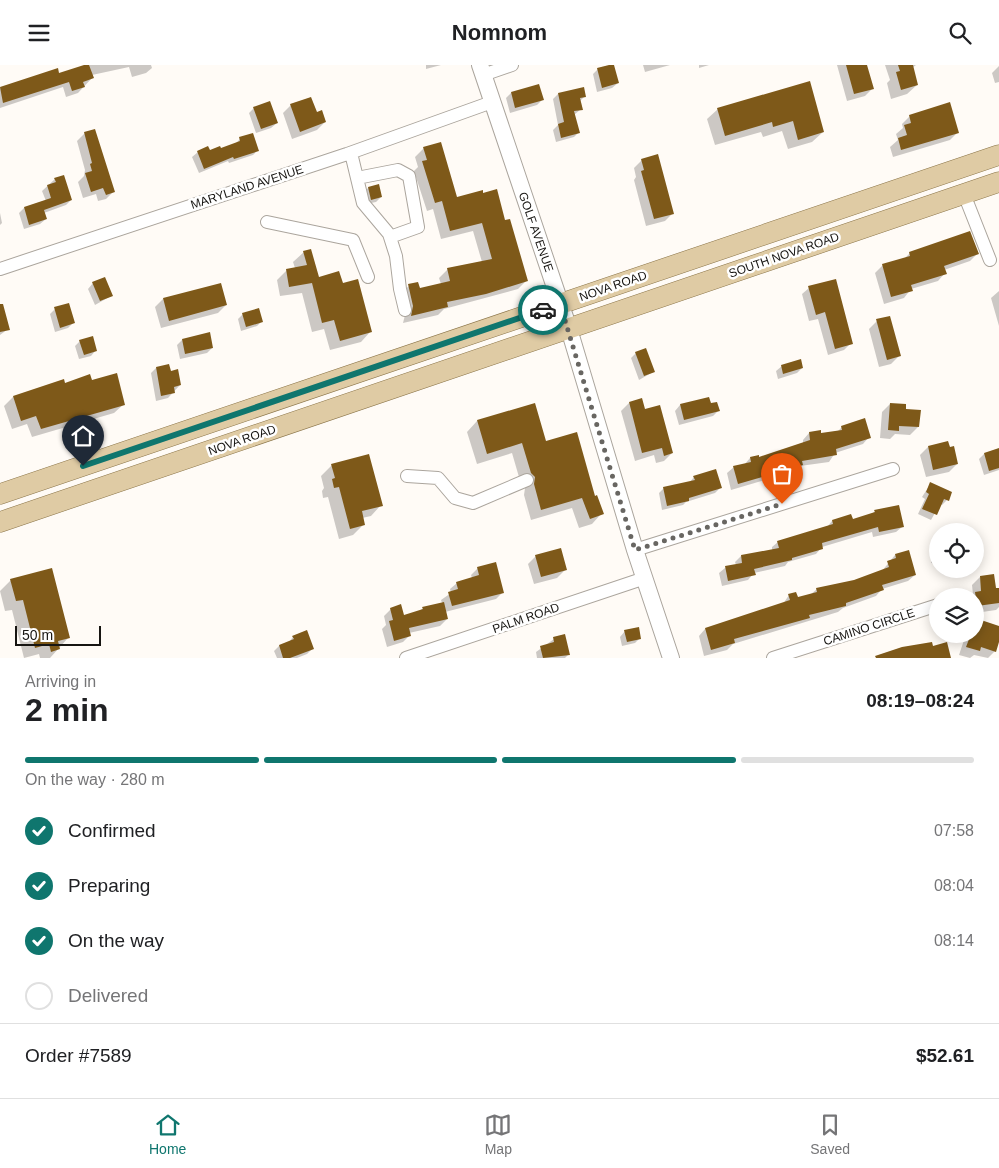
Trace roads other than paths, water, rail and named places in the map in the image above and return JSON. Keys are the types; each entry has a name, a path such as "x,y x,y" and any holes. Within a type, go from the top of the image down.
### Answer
{"main road":[{"name":"NOVA ROAD","path":"0,494 991,157"},
{"path":"962,195 991,157"},
{"name":"SOUTH NOVA ROAD","path":"568,329 999,182"},
{"path":"768,261 778,241 796,224"},
{"name":"NOVA ROAD","path":"0,522 568,329"},
{"path":"257,435 273,416 279,399"}],"street":[{"path":"481,70 512,65"},
{"name":"GOLF AVENUE","path":"481,70 560,304 635,550 671,658"},
{"name":"MARYLAND AVENUE","path":"0,269 350,153 492,102"},
{"path":"350,153 362,203 390,237 396,256 405,310"},
{"path":"357,178 398,170 409,176 418,227 390,237"},
{"path":"962,195 990,260"},
{"path":"267,222 353,240 368,277"},
{"path":"635,550 893,469"},
{"path":"407,476 438,478 455,498 473,503 527,480"},
{"name":"PALM ROAD","path":"406,658 645,578"},
{"name":"CAMINO CIRCLE","path":"773,658 929,608"}]}
